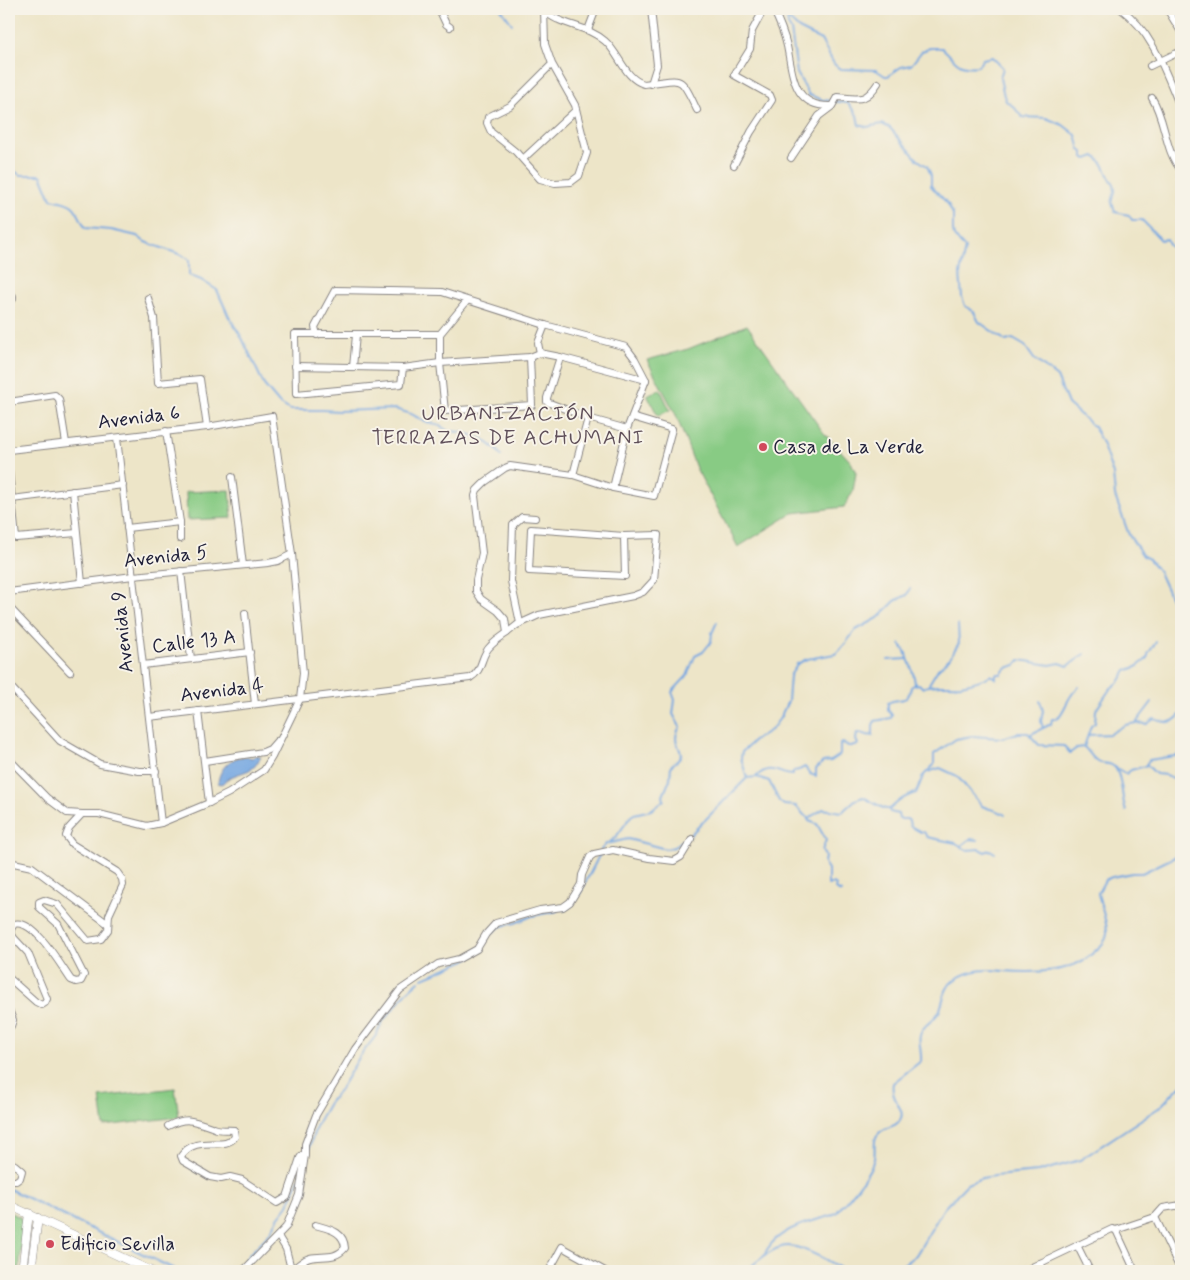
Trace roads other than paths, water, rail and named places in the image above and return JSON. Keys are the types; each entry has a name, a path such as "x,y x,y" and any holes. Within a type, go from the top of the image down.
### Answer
{"street":[{"path":"439,9 446,24 450,27"},
{"path":"542,9 557,20 588,30 607,43 624,67 640,83 651,84 674,80 681,82 685,85 697,110"},
{"path":"542,9 546,44 552,64 576,110 587,154 579,176 571,182 554,183 540,179 523,159 492,132 487,123 488,117 510,106 552,64"},
{"path":"588,30 596,9"},
{"path":"651,9 657,65 651,84"},
{"path":"734,165 751,132 772,100 770,95 734,75 750,49 752,31 764,9"},
{"path":"773,9 783,30 792,74 802,96 820,107 832,106"},
{"path":"1121,9 1133,18 1143,30 1160,61 1181,109"},
{"path":"1167,9 1181,32"},
{"path":"1150,66 1181,52"},
{"path":"790,158 818,116 832,106 837,97 862,98 870,95 878,83"},
{"path":"1152,98 1158,109 1170,151 1181,170"},
{"path":"523,159 576,110"},
{"path":"316,335 315,327 335,290 442,292 545,326 626,347 646,380 627,429 613,488"},
{"path":"9,294 13,296 9,303"},
{"path":"148,298 154,318 158,383 200,379 207,427"},
{"path":"467,301 440,334 440,363 444,411 532,405 530,357"},
{"path":"540,353 538,343 545,326"},
{"path":"403,368 401,384 296,394 295,334 440,334"},
{"path":"353,367 356,335"},
{"path":"295,366 403,368 440,363 530,357 540,353 646,380"},
{"path":"560,357 547,398 548,402 588,418 627,429"},
{"path":"9,402 55,396 59,399 66,443"},
{"name":"Avenida 6","path":"9,450 207,427 272,416 292,554"},
{"path":"572,475 588,418"},
{"path":"507,633 505,619 481,598 476,591 476,580 482,554 477,490 485,482 510,466 572,475 613,488 654,496 672,429 632,418"},
{"path":"166,431 180,522 180,539"},
{"name":"Avenida 9","path":"117,438 161,823"},
{"path":"9,472 16,538 77,533"},
{"path":"232,477 242,565"},
{"path":"12,499 123,485"},
{"path":"73,491 82,583"},
{"path":"520,623 512,582 513,525 522,517 536,518"},
{"path":"127,528 180,522"},
{"path":"531,530 624,536 625,576 529,572 531,530"},
{"name":"Avenida 4","path":"149,717 470,678 480,670 486,652 520,623 539,615 633,596 643,592 654,580 658,535 624,536"},
{"path":"9,760 47,798 67,813 99,814 148,826 161,823 209,803 249,781 264,770 300,698 302,673 292,554"},
{"name":"Avenida 5","path":"9,592 133,576 278,561 292,554"},
{"path":"181,571 191,659"},
{"path":"9,607 70,672"},
{"path":"245,614 255,704"},
{"name":"Calle 13 A","path":"143,665 250,652"},
{"path":"9,685 60,741 100,764 139,771 156,771"},
{"path":"198,711 209,803"},
{"path":"205,761 270,750 285,730"},
{"path":"9,978 36,1002 42,1005 45,1003 46,999 28,953 10,931 14,924 18,923 28,927 46,944 71,980 76,982 81,980 84,975 58,924 39,907 40,902 44,900 58,904 88,941 100,939 108,930 109,915 123,886 122,879 117,872 72,844 66,836 69,828 82,814"},
{"path":"243,1271 286,1227 294,1209 302,1182 306,1154 305,1144 316,1115 355,1049 400,990 438,964 459,959 477,949 486,934 496,923 540,910 563,907 570,902 579,888 582,875 590,857 594,854 613,850 674,861 681,857 692,839"},
{"path":"9,862 32,867 108,924"},
{"path":"9,1010 13,1020 9,1027"},
{"path":"168,1126 179,1120 193,1120 215,1129 234,1130 235,1137 232,1141 226,1144 201,1143 181,1156 183,1161 210,1177 221,1179 230,1177 242,1180 277,1203 287,1197 300,1158 306,1154"},
{"path":"9,1162 22,1171 20,1178 16,1181 9,1181"},
{"path":"9,1205 151,1271"},
{"path":"1026,1271 1112,1229 1116,1230 1156,1217 1163,1208 1181,1205"},
{"path":"22,1271 29,1214"},
{"path":"1156,1217 1178,1270"},
{"path":"31,1271 38,1218"},
{"path":"278,1236 286,1249 290,1265 293,1268 310,1258 331,1257 341,1253 345,1248 344,1241 338,1233 315,1225"},
{"path":"1116,1230 1135,1271"},
{"path":"1077,1245 1090,1271"},
{"path":"549,1271 562,1247 605,1271"},
{"path":"1040,1263 1044,1271"}],"water":[{"path":"257,755 261,757 254,767 226,780 222,784 218,783 221,772 229,762 240,757 252,758"}],"waterway":[{"path":"501,9 512,24"},
{"path":"786,9 797,73 809,95 823,100 848,103 857,115 859,125 867,127 882,124 890,128 918,160 927,166 931,175 931,186 948,204 953,214 954,236 965,248 960,274 962,297 965,306 974,312 979,322 1006,341 1013,339 1025,346 1034,359 1057,377 1068,404 1094,427 1113,474 1115,496 1129,535 1143,556 1149,559 1158,570 1174,605"},
{"path":"788,19 799,29 821,40 834,64 840,69 876,70 888,76 901,67 911,65 922,51 930,48 942,48 961,65 971,67 978,66 983,59 992,57 1003,68 1000,78 1006,101 1022,117 1046,118 1063,125 1076,135 1080,150 1083,152 1083,157 1087,159 1095,156 1103,164 1114,184 1115,191 1112,203 1115,212 1129,215 1132,220 1142,220 1161,240 1167,239 1169,245 1177,251 1181,258"},
{"path":"9,167 20,175 41,175 51,199 70,204 76,210 85,228 111,230 137,236 145,242 182,255 189,260 189,275 217,290 264,385 279,403 290,410 395,409 411,414 426,422 439,425 448,431 461,432 483,439 498,451 501,456"},
{"path":"747,778 741,758 742,752 756,739 772,729 780,718 788,701 790,676 797,664 807,659 835,654 856,630 878,618 895,601 907,595 910,589"},
{"path":"610,842 616,837 631,816 651,810 664,800 663,796 670,779 671,766 681,755 676,741 680,727 673,714 675,700 672,692 687,676 695,656 703,652 711,642 712,633 717,622"},
{"path":"929,684 938,669 949,659 959,643 958,625"},
{"path":"601,850 606,844 628,839 666,849 674,847 690,835 747,778 757,777 769,781 779,801 784,805 796,806 809,818 823,809 842,812 855,800 863,797 885,809 890,809 902,799 916,793 923,776 934,765 934,754 956,739 972,736 1002,738 1018,733 1028,733 1039,745 1064,746 1070,753 1077,748 1084,747 1091,726 1095,723 1096,710 1110,689 1119,682 1126,671 1138,666 1148,658 1148,654 1156,642"},
{"path":"900,644 910,663 915,684"},
{"path":"757,776 766,770 774,770 792,775 794,771 805,767 810,774 816,776 816,769 823,762 831,761 840,755 840,744 856,746 858,744 856,740 857,733 873,735 875,721 891,718 892,715 888,710 888,703 908,697 911,687 914,685 919,684 923,688 935,685 961,685 981,680 991,675 996,679 996,674 1001,674 1006,668 1016,665 1020,660 1050,665 1060,663 1068,666 1085,654"},
{"path":"888,660 908,659"},
{"path":"1031,734 1051,724 1052,719 1057,719 1072,694 1079,687"},
{"path":"1040,701 1043,711 1041,721 1043,728"},
{"path":"1088,735 1110,734 1125,725 1136,723 1152,702"},
{"path":"1137,723 1147,724 1154,719 1169,722 1181,714"},
{"path":"1084,747 1096,760 1111,765 1116,769 1120,779 1126,811"},
{"path":"1115,767 1126,774 1131,770 1145,766 1149,760 1181,755"},
{"path":"1147,765 1156,774 1166,775 1181,782"},
{"path":"928,772 940,768 957,776 982,806 1005,815"},
{"path":"888,809 890,812 898,814 899,819 907,819 910,826 924,832 927,837 956,843 967,850 979,849 985,852 990,850 995,853"},
{"path":"807,817 809,821 817,824 826,840 822,851 825,856 824,863 828,869 828,885 834,883 835,889 841,892"},
{"path":"961,846 970,839 978,840"},
{"path":"564,910 572,905 579,895 600,854"},
{"path":"764,1256 773,1242 785,1232 837,1212 863,1179 874,1159 877,1136 882,1131 897,1124 901,1118 902,1114 894,1094 893,1083 921,1061 919,1041 921,1032 939,1012 947,989 952,982 967,973 979,971 1039,972 1075,965 1100,946 1106,937 1107,930 1098,893 1105,880 1132,873 1142,873 1181,854"},
{"path":"482,947 489,935 501,926 532,916 557,911"},
{"path":"423,978 466,960 474,954"},
{"path":"308,1151 317,1124 329,1103 375,1037 383,1021 419,981"},
{"path":"884,1271 901,1266 916,1255 944,1208 967,1184 982,1178 1038,1172 1080,1160 1160,1107 1181,1085"},
{"path":"237,1271 248,1256 271,1232 278,1218 288,1205 299,1179"},
{"path":"9,1189 178,1271"},
{"path":"750,1271 751,1266 768,1253 788,1246 810,1252 845,1271"}],"place":[{"name":"Casa de La Verde","path":"763,447"},
{"name":"Edificio Sevilla","path":"50,1244"}],"district":[{"name":"URBANIZACIÓN TERRAZAS DE ACHUMANI","path":"508,426"}]}
